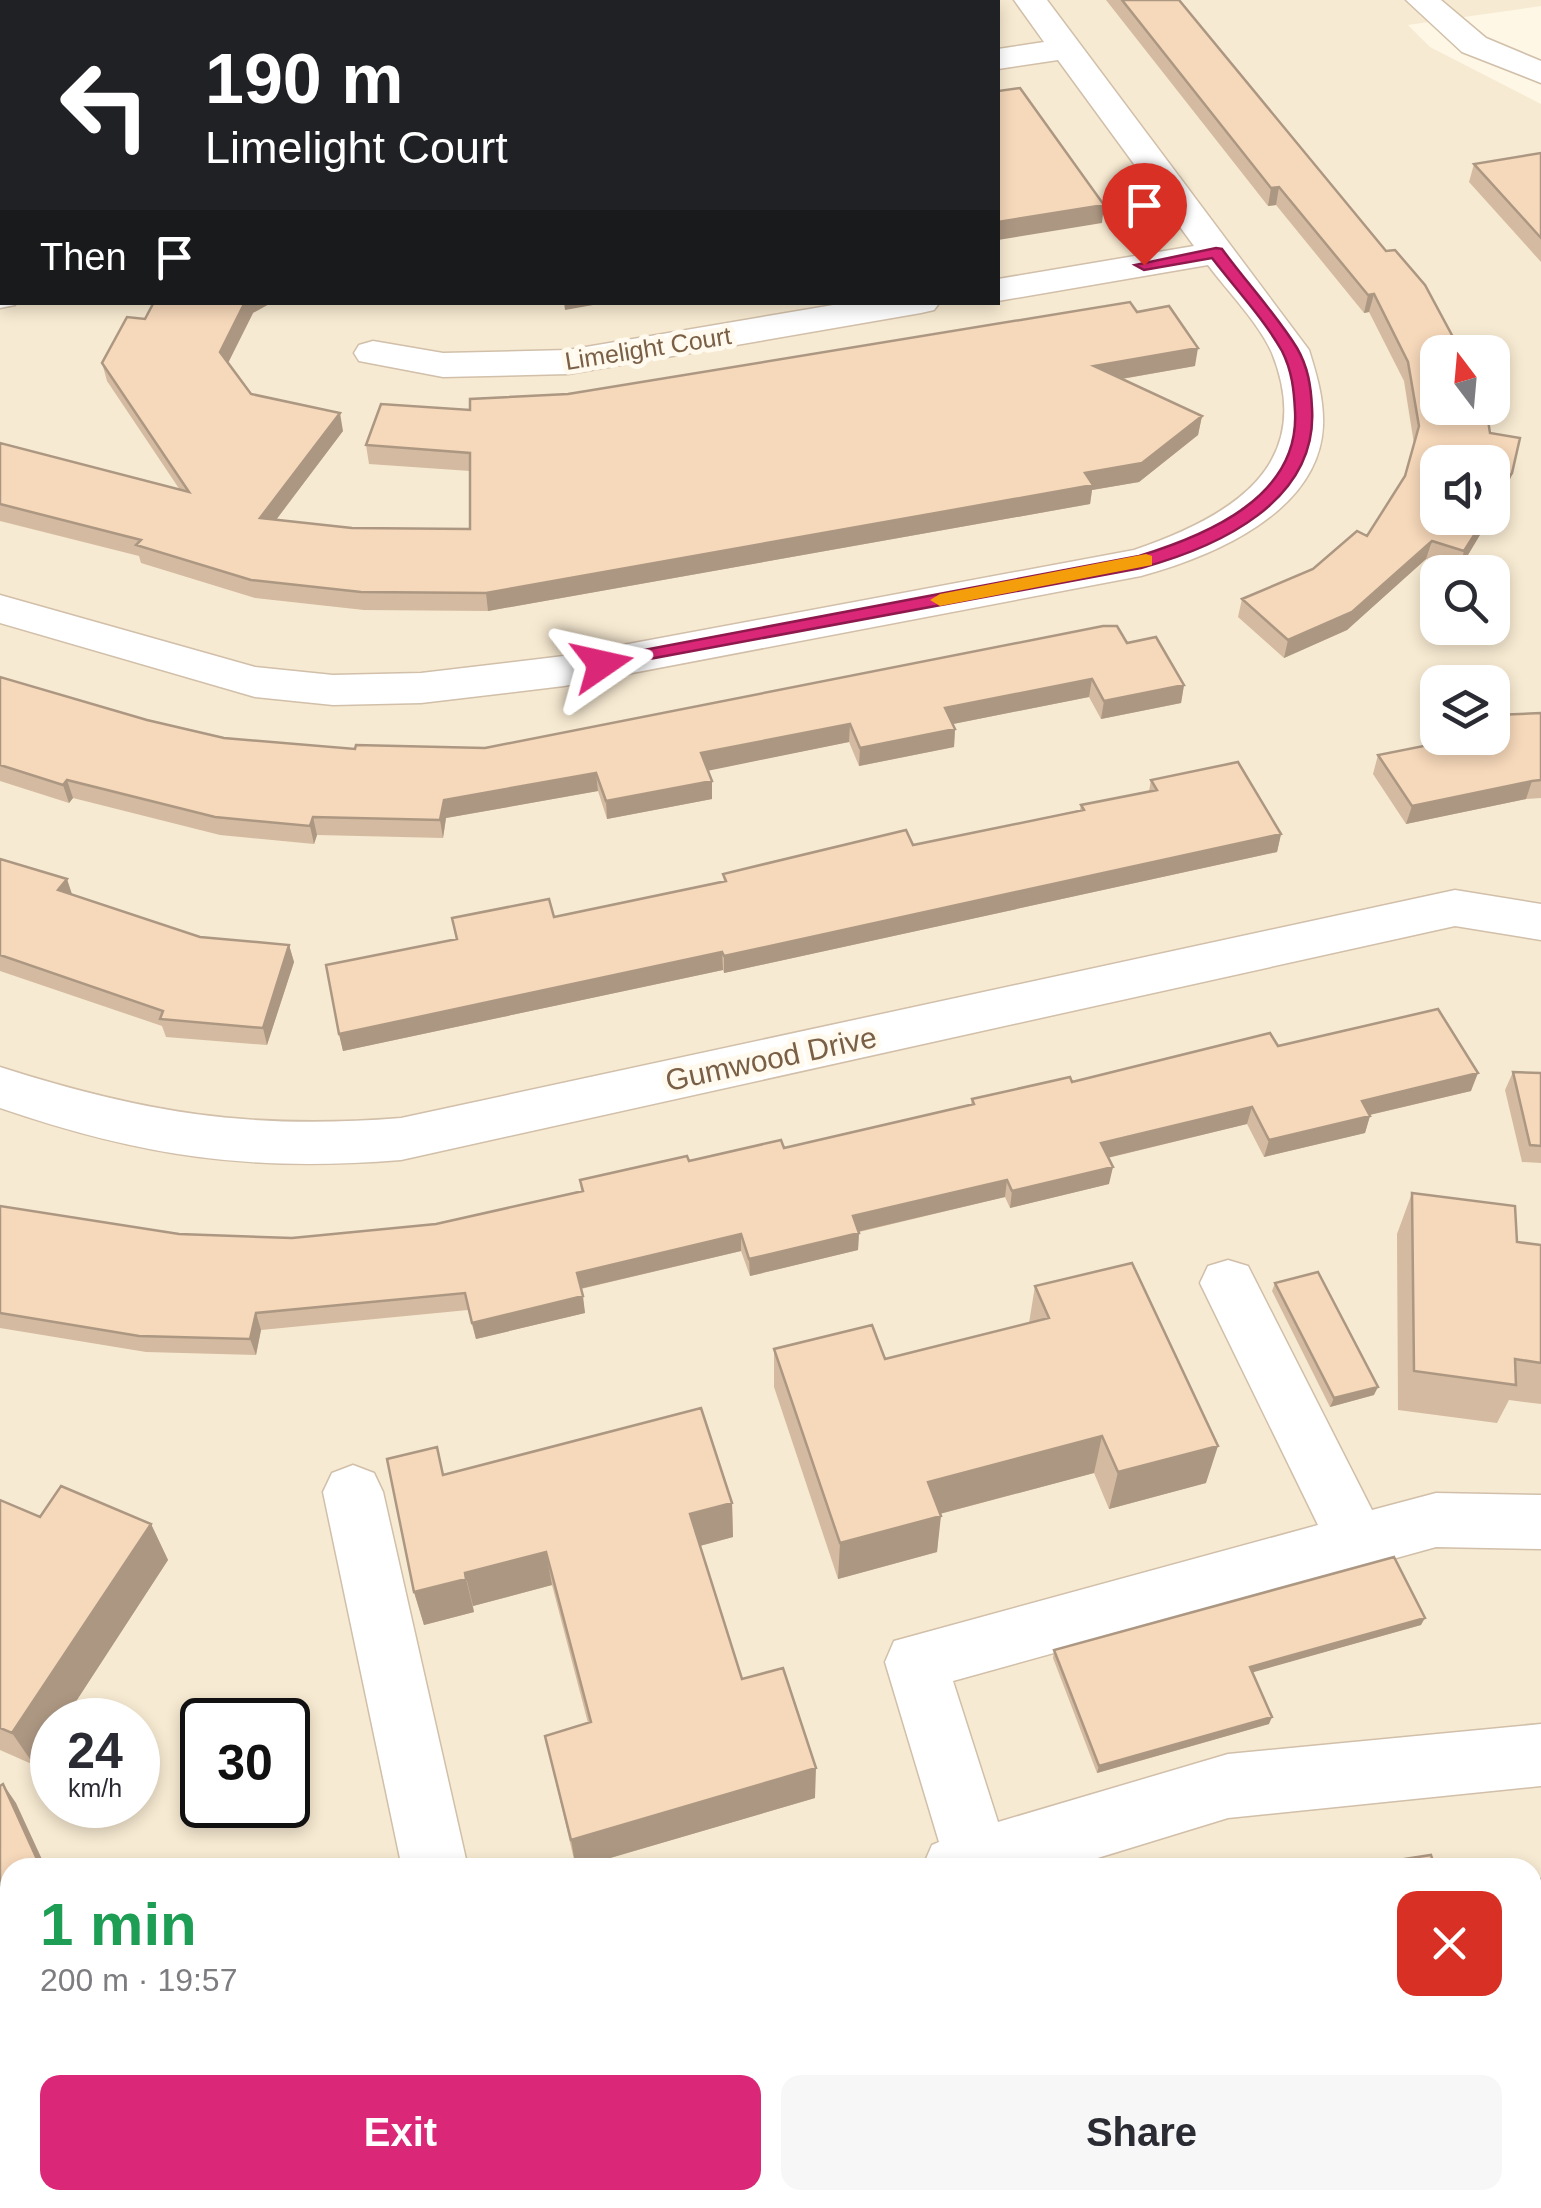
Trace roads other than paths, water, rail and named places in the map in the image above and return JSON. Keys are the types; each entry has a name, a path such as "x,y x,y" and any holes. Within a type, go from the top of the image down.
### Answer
{"street":[{"path":"0,609 254,682 332,690 421,688 564,672 1141,562 1197,544 1241,520 1273,492 1297,461 1305,426 1302,380 1290,350 1030,0"},
{"path":"1422,0 1474,45 1541,73"},
{"path":"1000,59 1066,48"},
{"path":"1000,290 1216,253"},
{"name":"Limelight Court","path":"373,353 444,365 568,362 903,305"},
{"name":"Gumwood Drive","path":"0,1086 145,1134 232,1145 334,1146 488,1122 1455,908 1541,922"},
{"path":"1228,1283 1356,1540"},
{"path":"353,1492 433,1858"},
{"path":"965,1858 916,1662 1436,1520 1541,1522"},
{"path":"1010,1858 1097,1848 1228,1786 1541,1755"}]}
